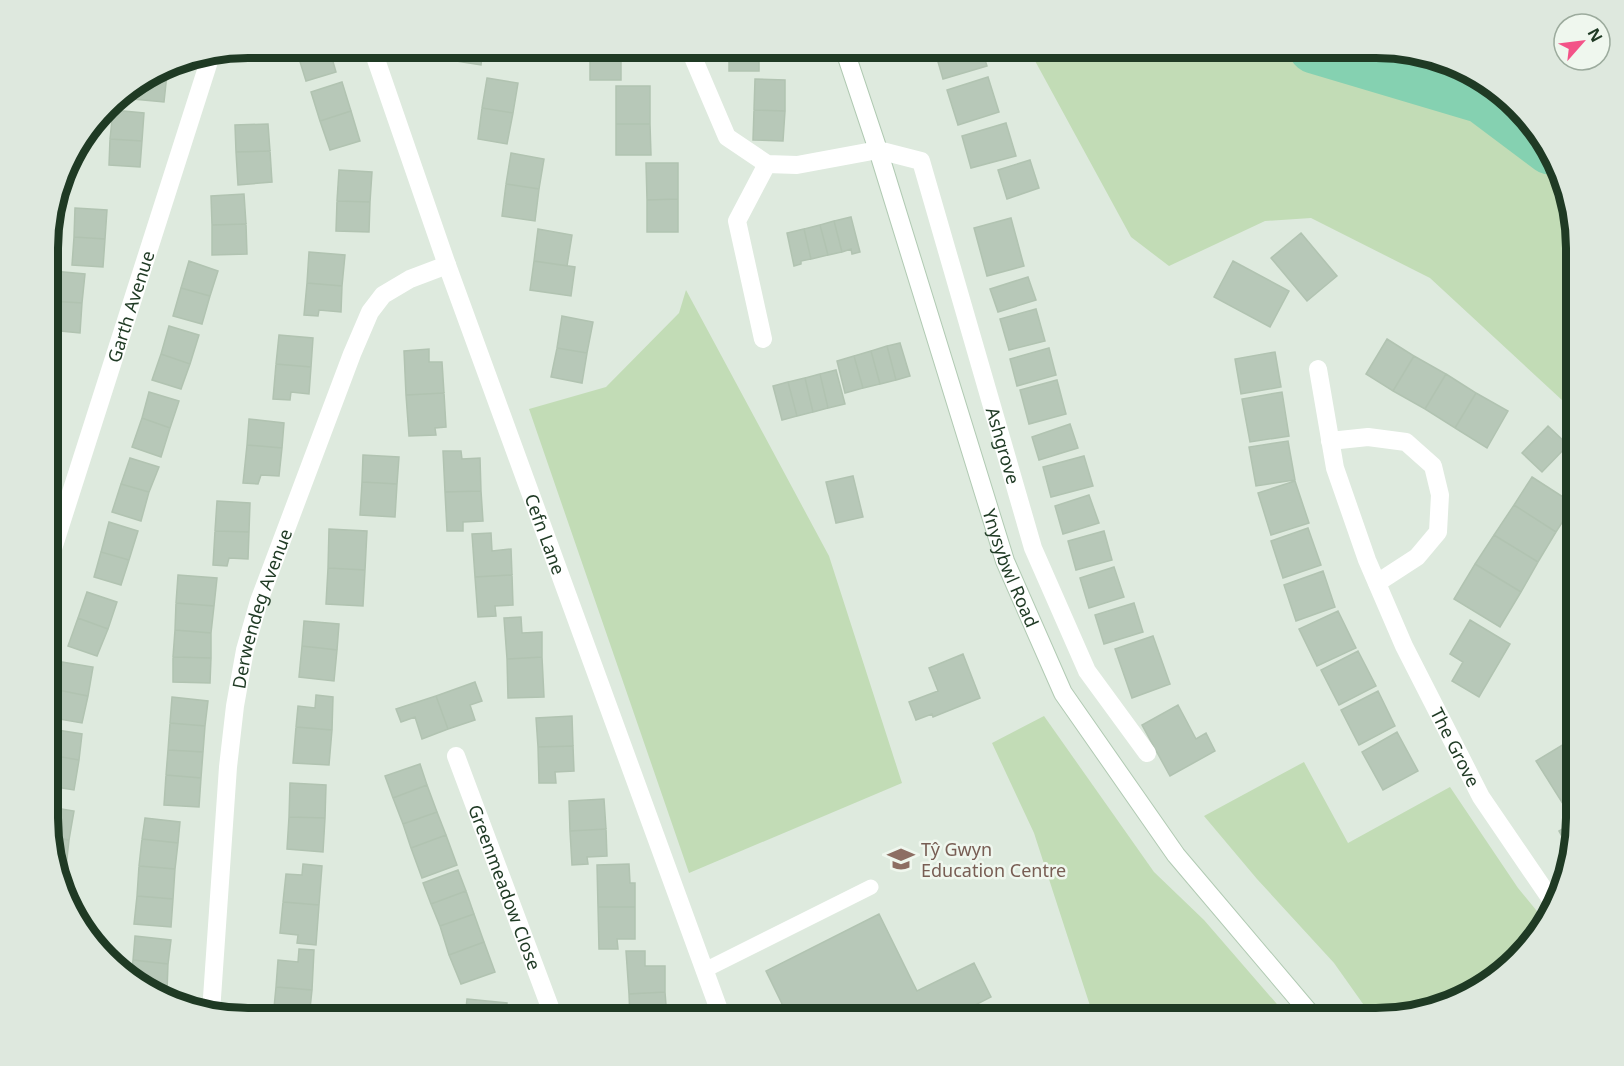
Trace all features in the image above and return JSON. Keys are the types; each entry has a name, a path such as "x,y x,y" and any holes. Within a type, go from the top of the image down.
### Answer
{"street":[{"name":"Ynysybwl Road","path":"847,58 1005,561 1063,693 1176,855 1305,1007"},
{"name":"Cefn Lane","path":"376,59 447,265 719,1008"},
{"path":"694,59 727,137 766,164 797,165 878,150"},
{"name":"Garth Avenue","path":"58,533 210,62"},
{"name":"Ashgrove","path":"878,150 921,161 1033,548 1087,671 1147,753"},
{"path":"763,339 737,221 766,164"},
{"name":"Derwendeg Avenue","path":"212,1004 228,767 235,706 244,650 259,601 370,312 383,295 410,279 447,265"},
{"name":"The Grove","path":"1318,369 1335,468 1367,560 1404,646 1481,797 1548,896"},
{"path":"1330,441 1368,437 1406,442 1433,466 1440,495 1438,532 1417,557 1377,583"},
{"name":"Greenmeadow Close","path":"456,756 550,1008"}],"lane":[{"path":"705,970 871,887"}],"green space":[{"path":"1034,58 1376,58 1413,62 1437,69 1481,90 1510,114 1540,153 1551,176 1562,211 1565,236 1565,403 1430,278 1311,218 1265,221 1169,266 1131,237"},
{"path":"686,290 829,556 902,783 689,873 529,409 606,387 679,313"},
{"path":"1044,716 1154,872 1204,920 1280,1007 1091,1007 1034,833 992,743"},
{"path":"1304,762 1348,843 1450,787 1518,888 1539,914 1510,952 1471,982 1448,993 1413,1004 1365,1007 1334,963 1257,879 1204,816"}],"building":[{"path":"937,58 984,58 987,66 943,79"},
{"path":"299,59 332,59 336,72 306,81"},
{"path":"449,59 482,59 481,65"},
{"path":"590,59 621,59 621,80 590,80"},
{"path":"729,59 759,59 759,71 729,71"},
{"path":"167,77 164,102 133,99 153,84"},
{"path":"988,77 999,112 958,125 947,90"},
{"path":"487,78 518,83 513,113 482,108"},
{"path":"755,79 785,80 785,111 754,110"},
{"path":"342,82 351,111 320,121 311,92"},
{"path":"616,86 650,86 650,124 616,124"},
{"path":"482,108 513,113 507,144 478,139"},
{"path":"754,110 785,111 783,141 753,140"},
{"path":"118,111 144,113 142,141 110,139 112,117"},
{"path":"351,111 360,141 330,150 320,121"},
{"path":"1006,123 1016,156 971,168 962,136"},
{"path":"268,124 270,151 236,152 235,125"},
{"path":"616,124 650,124 651,155 616,155"},
{"path":"110,139 142,141 140,167 109,165"},
{"path":"270,151 272,182 238,185 236,152"},
{"path":"511,153 544,159 539,189 506,184"},
{"path":"1030,160 1039,188 1007,199 998,170"},
{"path":"646,163 678,163 678,199 647,200"},
{"path":"339,170 372,172 370,202 337,201"},
{"path":"506,184 539,189 535,221 502,216"},
{"path":"244,194 246,224 212,225 211,196"},
{"path":"678,199 678,232 647,232 647,200"},
{"path":"337,201 370,202 369,232 336,231"},
{"path":"75,208 107,210 105,239 74,237"},
{"path":"851,217 860,252 852,254 851,249 842,252 834,221"},
{"path":"1011,218 1024,266 987,276 974,228"},
{"path":"834,221 842,252 828,255 820,225"},
{"path":"246,224 247,254 212,255 212,225"},
{"path":"820,225 828,255 811,259 804,229"},
{"path":"538,229 572,235 567,266 534,261"},
{"path":"804,229 811,259 801,261 801,264 794,266 787,233"},
{"path":"1301,233 1337,276 1307,301 1271,258"},
{"path":"74,237 105,239 103,267 72,265"},
{"path":"309,252 345,255 342,286 307,283"},
{"path":"189,261 218,271 210,296 181,288"},
{"path":"534,261 575,267 571,296 530,290"},
{"path":"1233,261 1289,291 1270,327 1214,297"},
{"path":"58,271 85,274 82,303 58,302"},
{"path":"1028,277 1036,300 998,312 990,289"},
{"path":"307,283 342,286 341,312 319,310 318,316 304,315"},
{"path":"181,288 210,296 202,324 173,316"},
{"path":"58,302 82,303 80,333 58,331"},
{"path":"1036,309 1045,341 1009,350 1000,319"},
{"path":"562,316 593,322 587,353 557,348"},
{"path":"169,326 199,335 190,364 161,354"},
{"path":"279,335 313,338 311,367 276,364"},
{"path":"1387,339 1414,356 1393,391 1366,374"},
{"path":"900,343 910,376 896,380 887,346"},
{"path":"887,346 896,380 880,384 871,351"},
{"path":"557,348 587,353 582,383 551,377"},
{"path":"1049,348 1056,375 1017,386 1010,359"},
{"path":"429,349 429,362 442,362 444,393 406,395 404,351"},
{"path":"871,351 880,384 863,388 854,356"},
{"path":"1275,352 1281,387 1241,394 1235,359"},
{"path":"161,354 190,364 181,389 152,380"},
{"path":"854,356 863,388 845,393 837,361"},
{"path":"1414,356 1446,374 1425,409 1393,391"},
{"path":"276,364 311,367 309,394 291,392 290,400 273,399"},
{"path":"836,370 845,404 828,408 820,374"},
{"path":"820,374 828,408 813,412 805,378"},
{"path":"1446,374 1476,393 1455,428 1425,409"},
{"path":"805,378 813,412 797,416 788,382"},
{"path":"1057,380 1066,414 1029,424 1020,390"},
{"path":"788,382 797,416 782,420 773,386"},
{"path":"149,392 179,401 170,428 142,418"},
{"path":"1282,392 1289,436 1250,442 1242,399"},
{"path":"444,393 446,427 435,428 436,435 409,436 406,395"},
{"path":"1476,393 1508,411 1487,448 1455,428"},
{"path":"142,418 170,428 161,457 132,447"},
{"path":"249,419 284,423 282,448 247,445"},
{"path":"1070,424 1078,448 1039,460 1032,437"},
{"path":"1548,426 1565,442 1565,448 1542,472 1522,453"},
{"path":"1288,441 1295,480 1256,486 1249,447"},
{"path":"247,445 282,448 279,476 261,475 258,484 243,483"},
{"path":"443,451 461,451 462,459 480,458 481,491 445,492"},
{"path":"363,455 399,457 397,484 362,482"},
{"path":"1084,456 1093,486 1051,497 1043,467"},
{"path":"130,458 159,467 149,492 121,484"},
{"path":"853,476 863,517 836,523 826,482"},
{"path":"1532,477 1565,498 1565,518 1556,532 1514,505"},
{"path":"1295,481 1309,523 1271,535 1258,493"},
{"path":"362,482 397,484 395,517 360,515"},
{"path":"121,484 149,492 141,521 112,512"},
{"path":"481,491 483,521 463,522 463,531 447,531 445,492"},
{"path":"1089,495 1099,523 1063,534 1055,506"},
{"path":"217,501 250,503 249,532 215,531"},
{"path":"1514,505 1556,532 1538,562 1494,535"},
{"path":"109,522 138,531 129,560 101,552"},
{"path":"1308,528 1321,565 1283,578 1271,541"},
{"path":"329,529 367,531 365,570 328,568"},
{"path":"215,531 249,532 248,559 229,558 227,566 213,565"},
{"path":"1104,531 1112,560 1076,570 1068,541"},
{"path":"491,533 492,551 511,549 512,575 475,577 472,534"},
{"path":"1494,535 1538,562 1521,592 1475,564"},
{"path":"101,552 129,560 121,585 94,577"},
{"path":"1475,564 1521,592 1500,627 1454,599"},
{"path":"1114,567 1124,597 1089,608 1080,578"},
{"path":"328,568 365,570 363,606 326,604"},
{"path":"1323,571 1335,607 1296,621 1284,585"},
{"path":"178,575 217,578 214,606 176,603"},
{"path":"512,575 513,605 495,606 496,616 478,617 475,577"},
{"path":"87,592 117,602 108,629 78,618"},
{"path":"176,603 214,606 211,633 175,630"},
{"path":"1134,603 1143,632 1104,644 1095,615"},
{"path":"1338,611 1356,648 1317,666 1299,629"},
{"path":"521,617 522,633 542,632 542,657 507,659 504,618"},
{"path":"78,618 108,629 97,656 68,646"},
{"path":"1470,620 1510,644 1479,697 1452,681 1463,662 1450,654"},
{"path":"304,621 339,624 337,650 302,646"},
{"path":"175,630 211,633 211,658 173,657"},
{"path":"1153,636 1170,684 1132,698 1115,649"},
{"path":"302,646 337,650 334,681 299,677"},
{"path":"1358,651 1376,686 1339,705 1321,670"},
{"path":"963,654 980,698 933,717 932,714 916,720 909,702 938,691 929,668"},
{"path":"173,657 211,658 210,683 173,682"},
{"path":"542,657 544,697 508,698 507,659"},
{"path":"62,662 93,667 88,696 58,690"},
{"path":"475,682 482,701 470,705 475,720 448,729 436,696"},
{"path":"58,690 88,696 82,723 58,719"},
{"path":"1378,691 1395,726 1359,745 1341,710"},
{"path":"316,695 333,697 332,730 296,727 298,706 315,708"},
{"path":"436,696 448,729 422,739 415,717 401,722 396,709"},
{"path":"172,697 208,701 205,726 170,723"},
{"path":"1178,705 1196,739 1206,733 1215,751 1170,776 1142,725"},
{"path":"572,716 573,746 538,747 536,718"},
{"path":"170,723 205,726 203,752 168,750"},
{"path":"296,727 332,730 329,765 293,763"},
{"path":"58,730 82,734 79,760 58,756"},
{"path":"1397,732 1418,771 1383,790 1362,752"},
{"path":"1565,743 1565,807 1536,761"},
{"path":"573,746 574,771 555,772 556,783 539,783 538,747"},
{"path":"168,750 203,752 201,778 166,775"},
{"path":"58,756 79,760 74,790 58,787"},
{"path":"420,764 427,785 393,798 385,776"},
{"path":"166,775 201,778 199,807 164,805"},
{"path":"290,783 326,785 325,818 289,817"},
{"path":"427,785 437,812 403,824 393,798"},
{"path":"604,799 606,829 570,831 569,801"},
{"path":"58,808 74,811 69,840 60,839"},
{"path":"437,812 446,835 411,848 403,824"},
{"path":"289,817 325,818 323,852 287,849"},
{"path":"145,818 180,822 178,843 142,839"},
{"path":"1565,827 1564,840 1559,831"},
{"path":"606,829 607,856 587,857 588,864 572,865 570,831"},
{"path":"446,835 457,865 422,878 411,848"},
{"path":"60,839 69,840 66,867 62,855"},
{"path":"142,839 178,843 175,869 139,866"},
{"path":"303,864 322,866 319,905 283,902 286,874 302,875"},
{"path":"629,864 630,883 635,883 635,907 598,907 597,865"},
{"path":"139,866 175,869 173,899 137,896"},
{"path":"458,870 466,891 431,904 423,883"},
{"path":"466,891 474,914 440,926 431,904"},
{"path":"137,896 173,899 171,927 134,924"},
{"path":"283,902 319,905 316,945 297,943 298,935 280,933"},
{"path":"598,907 635,907 635,939 617,939 618,949 599,949"},
{"path":"474,914 484,942 449,955 440,926"},
{"path":"879,914 917,991 974,963 991,997 971,1007 784,1008 766,971"},
{"path":"135,936 171,940 168,964 133,960"},
{"path":"484,942 495,972 461,984 449,955"},
{"path":"299,949 314,950 312,990 276,987 278,960 298,962"},
{"path":"626,951 645,951 645,966 665,966 665,992 629,994"},
{"path":"133,960 168,964 167,989 143,976 132,967"},
{"path":"276,987 312,990 310,1008 274,1008"},
{"path":"665,992 666,1008 630,1008 629,994"},
{"path":"467,999 507,1003 506,1008 466,1008"}],"waterway":[{"path":"1348,58 1482,98 1521,128"}],"place":[{"name":"Tŷ Gwyn Education Centre","path":"901,859"}]}
